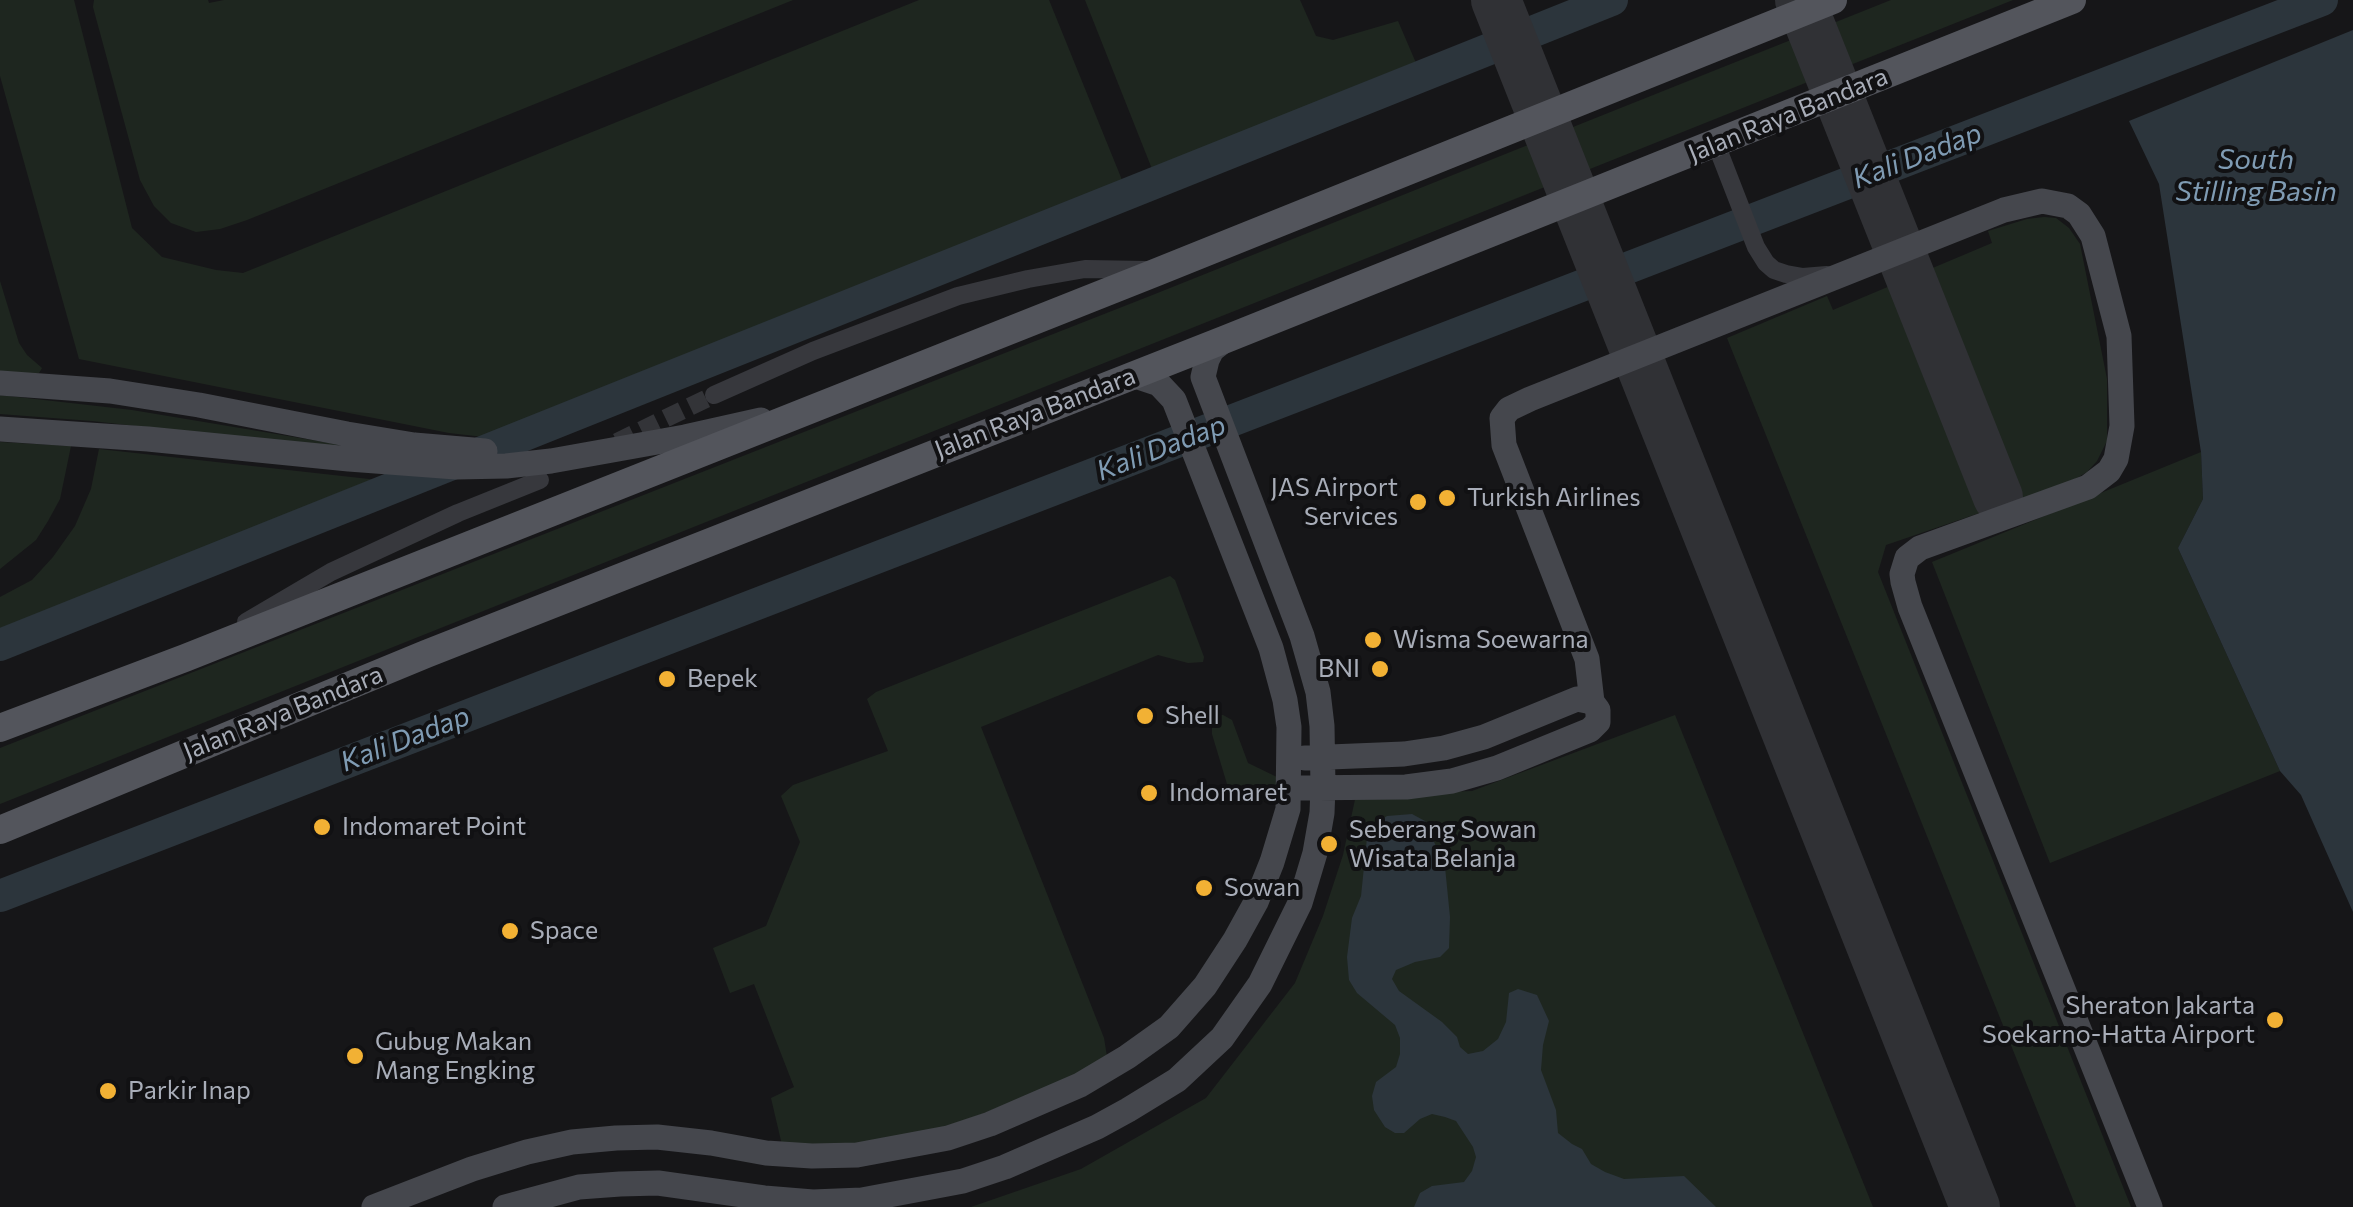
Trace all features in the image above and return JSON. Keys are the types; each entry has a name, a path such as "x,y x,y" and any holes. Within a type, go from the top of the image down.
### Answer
{"main road":[{"path":"0,728 1162,270 1832,0"},
{"name":"Jalan Raya Bandara","path":"0,830 408,661 2072,0"}],"street":[{"path":"1716,144 1756,248 1766,263 1786,274 1824,276 1848,272"},
{"path":"1289,788 1406,787 1452,780 1498,768 1590,730 1598,722 1586,659 1504,446 1502,418 1508,409 2004,210 2042,201 2068,206 2092,236 2119,336 2120,446 2116,459 2109,471 2088,487 1920,548 1907,558 1902,574 1910,607 2150,1207"},
{"path":"714,394 958,296 1086,270 1162,270"},
{"path":"506,1207 578,1188 658,1183 796,1200 862,1200 964,1181 1097,1127 1176,1080 1222,1038 1276,956 1300,903 1315,852 1323,787 1318,692 1302,636 1203,378 1212,350 1226,339"},
{"path":"374,1207 472,1169 572,1142 657,1137 812,1156 856,1155 948,1138 1080,1085 1128,1058 1169,1027 1205,986 1256,902 1288,808 1290,758 1285,700 1271,648 1174,400 1160,384 1127,377"},
{"path":"0,383 110,390 199,405 348,446 456,466 551,461 685,437 819,406"},
{"path":"0,428 209,444 528,452 620,448"},
{"path":"185,658 331,572 540,480"},
{"path":"1290,758 1404,754 1444,748 1484,737 1577,699 1592,702"}],"shaded area":[{"path":"0,0 74,0 132,228 162,257 216,270 243,273 919,0 1049,0 1122,180 484,437 449,433 79,359 0,76"},
{"path":"94,0 793,0 247,220 196,232 171,223 154,206 140,180"},
{"path":"1085,0 1300,0 1316,36 1333,40 1398,21 1425,84 1158,184"},
{"path":"1891,0 2013,0 0,804 0,748"},
{"path":"2044,217 2056,218 2080,244 2107,379 2107,441 2097,461 2070,482 1886,545 1878,572 2131,1207 2076,1207 1727,338 1827,296 1833,310 1992,243 1988,231"},
{"path":"0,281 19,343 42,368 39,373 0,373"},
{"path":"0,395 132,410 348,446 347,450 0,414"},
{"path":"0,442 71,446 60,499 48,521 36,540 0,569"},
{"path":"99,449 396,482 0,640 0,597 32,580 75,526 91,489"},
{"path":"2201,452 2203,499 2178,548 2280,771 2050,863 1932,562"},
{"path":"1170,576 1175,580 1203,662 1188,663 1158,655 981,727 1104,1038 1107,1057 1062,1082 957,1124 858,1147 782,1145 771,1098 794,1087 754,984 730,993 713,948 766,926 800,842 781,796 793,785 888,751 867,699 876,692"},
{"path":"1218,715 1232,720 1248,763 1281,779 1281,796 1264,801 1227,784 1212,734 1212,722"},
{"path":"1675,715 1873,1207 971,1207 1081,1169 1206,1098 1295,983 1343,855 1356,795 1472,791"}],"water":[{"name":"South Stilling Basin","path":"2353,30 2353,912 2301,795 2280,771 2178,548 2203,499 2201,452 2159,184 2129,121"},
{"path":"1412,814 1425,821 1445,867 1449,948 1440,957 1396,970 1392,979 1399,991 1442,1022 1468,1054 1483,1051 1498,1039 1506,1022 1509,993 1518,989 1537,995 1549,1021 1541,1070 1556,1110 1558,1133 1582,1149 1591,1164 1605,1172 1624,1179 1684,1176 1716,1207 1414,1207 1420,1193 1432,1186 1464,1182 1476,1157 1456,1121 1432,1114 1404,1133 1395,1133 1385,1127 1374,1110 1376,1082 1396,1067 1400,1038 1395,1025 1357,993 1349,980 1347,957 1352,918 1361,896 1368,828 1387,816"}],"waterway":[{"name":"Kali Dadap","path":"0,645 1612,0"},
{"name":"Kali Dadap","path":"0,896 2322,0"}],"taxiway":[{"path":"1496,0 1975,1207"},
{"path":"1800,0 1998,497"}],"tunnel":[{"path":"617,442 714,395"}],"place":[{"name":"Turkish Airlines","path":"1447,498"},
{"name":"JAS Airport Services","path":"1418,502"},
{"name":"Wisma Soewarna","path":"1373,640"},
{"name":"BNI","path":"1380,669"},
{"name":"Bepek","path":"667,679"},
{"name":"Shell","path":"1145,716"},
{"name":"Indomaret","path":"1149,793"},
{"name":"Indomaret Point","path":"322,827"},
{"name":"Seberang Sowan Wisata Belanja","path":"1329,844"},
{"name":"Sowan","path":"1204,888"},
{"name":"Space","path":"510,931"},
{"name":"Sheraton Jakarta Soekarno-Hatta Airport","path":"2275,1020"},
{"name":"Gubug Makan Mang Engking","path":"355,1056"},
{"name":"Parkir Inap","path":"108,1091"}]}
